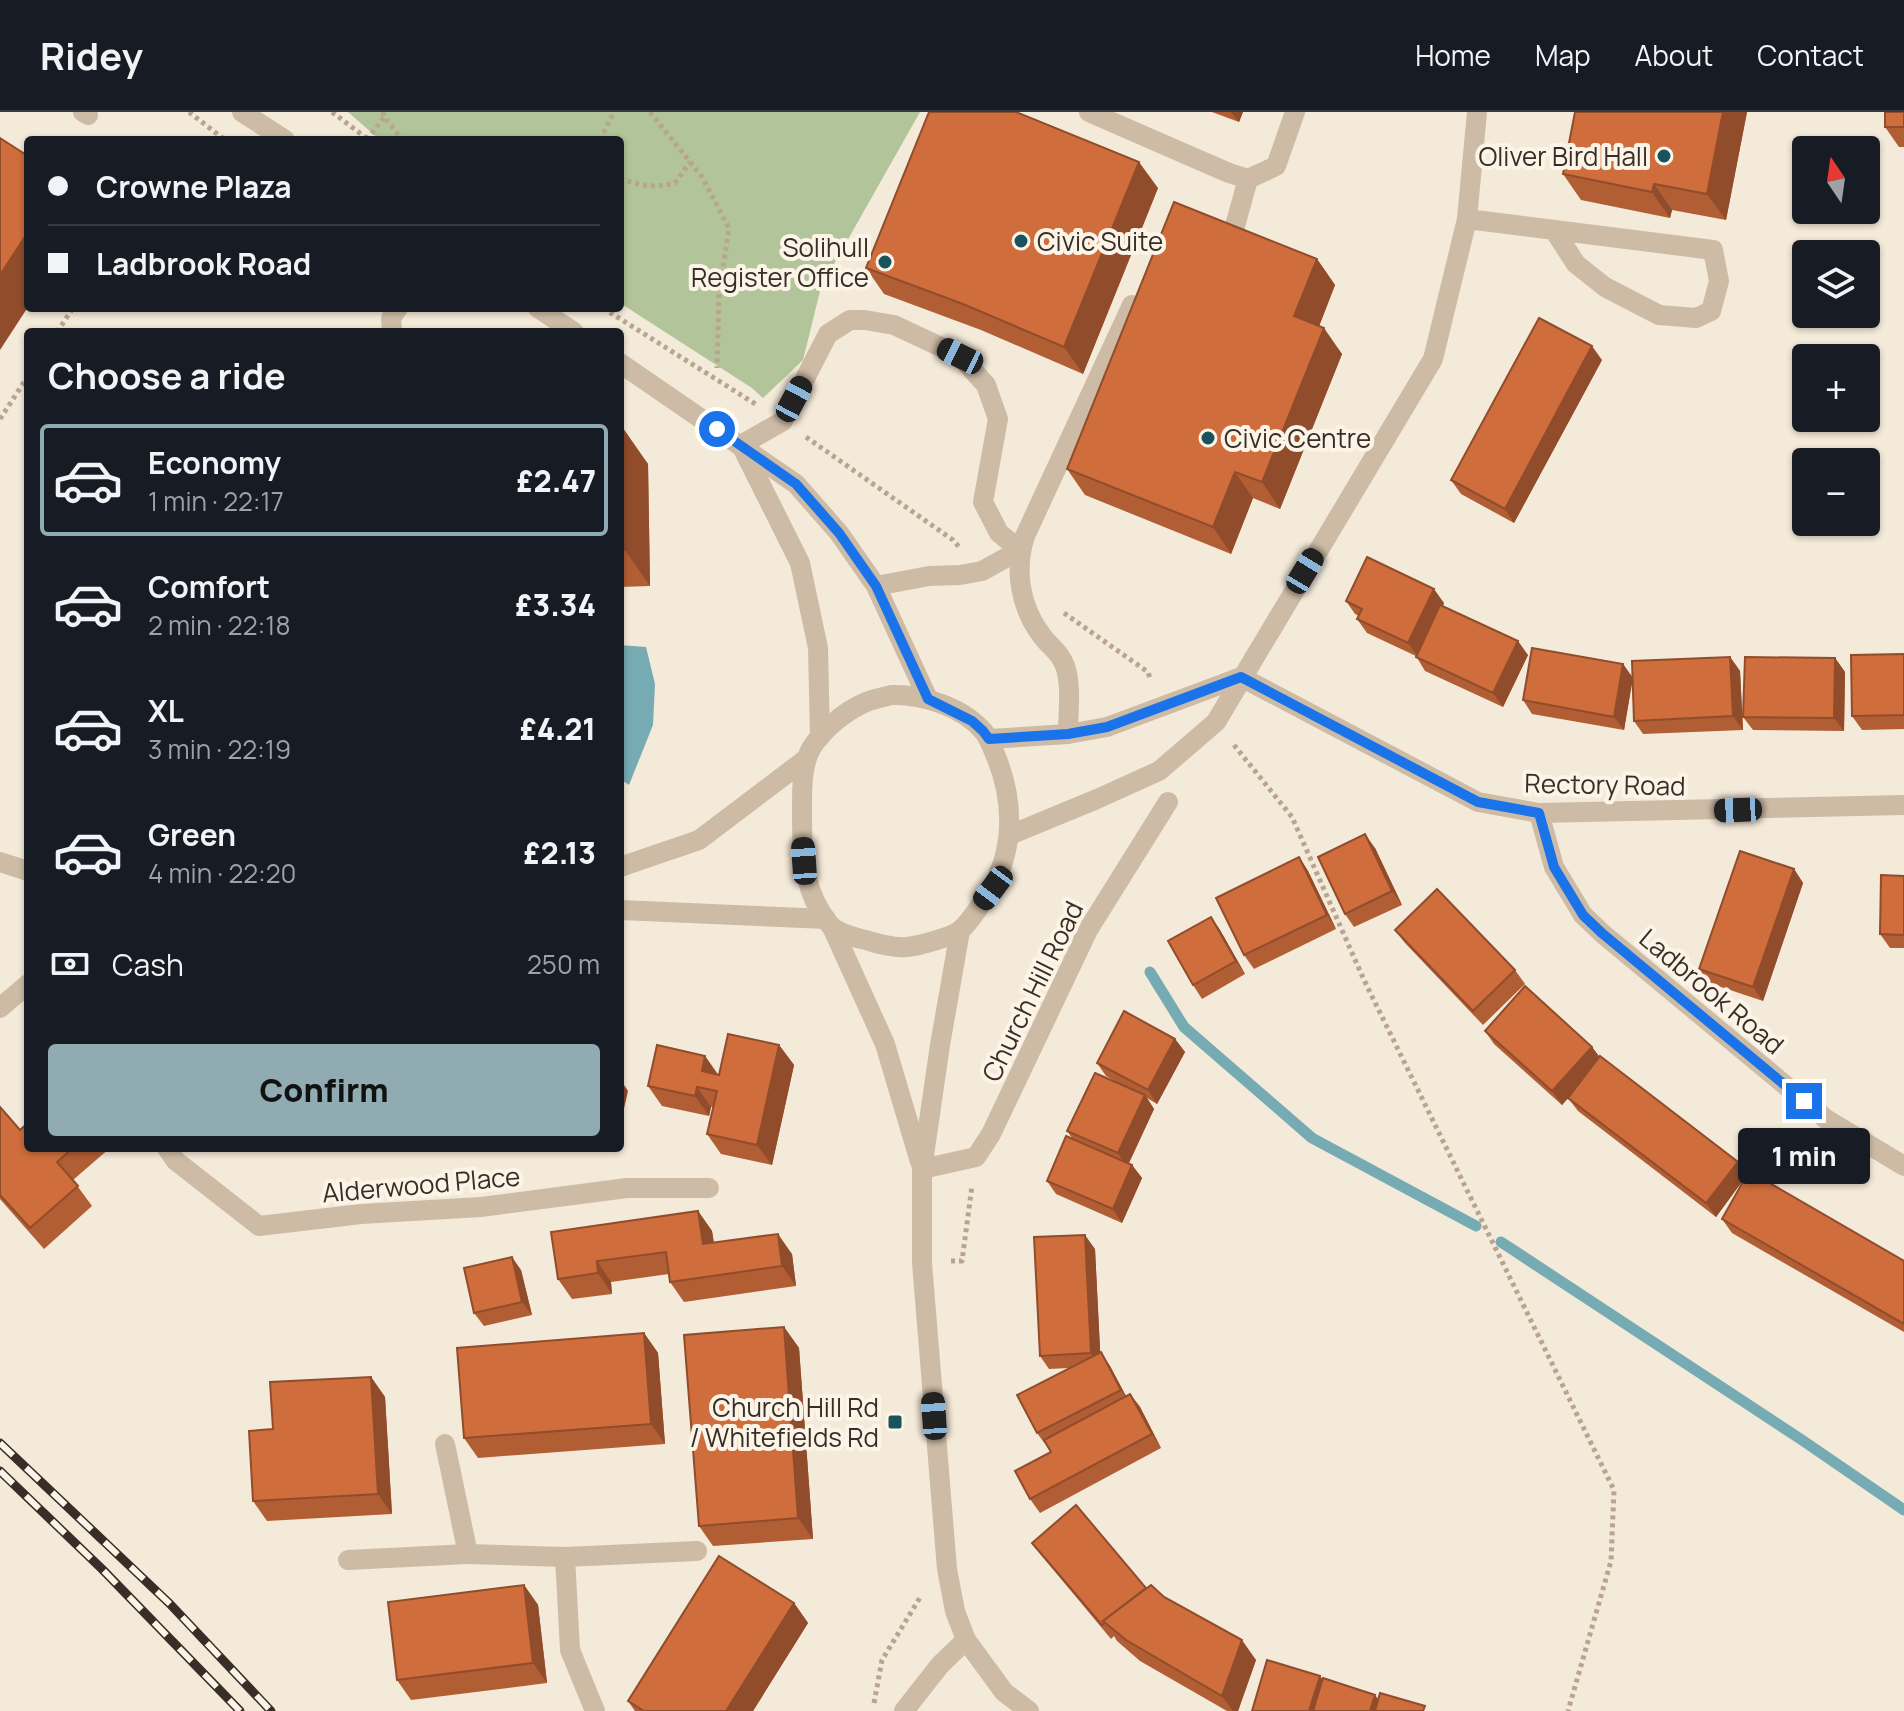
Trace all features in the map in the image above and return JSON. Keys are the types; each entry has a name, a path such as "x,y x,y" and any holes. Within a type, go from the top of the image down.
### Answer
{"street":[{"path":"1089,112 1248,179 1276,166 1295,112"},
{"path":"1010,835 1159,771 1216,722 1433,359 1467,219 1477,112"},
{"path":"252,115 280,136"},
{"path":"1230,244 1248,179"},
{"path":"1467,219 1713,250 1719,281 1711,311 1696,318 1659,315 1605,287 1576,264 1554,230"},
{"path":"1068,734 1066,668 1060,655 1043,638 1026,612 1020,582 1020,550 1132,305 1156,318"},
{"path":"544,312 568,328"},
{"path":"741,445 783,421 828,334 850,320 894,325 960,356 986,385 998,419 983,502 999,533 1020,550"},
{"path":"624,366 796,484 839,533 876,586 928,699"},
{"path":"741,445 800,563 818,648 820,737"},
{"path":"876,586 929,576 982,571 1020,550"},
{"path":"989,739 1068,734 1107,727 1241,677"},
{"name":"Rectory Road","path":"1241,677 1478,802 1539,813 1904,805"},
{"path":"624,866 699,840 806,759 820,737 840,718 860,704 891,695 928,699 972,721 989,739 1006,786 1010,835 993,888 960,931 928,942 906,947 881,945 859,939 829,923 624,910"},
{"path":"806,759 802,804 804,861 810,890 829,923"},
{"name":"Church Hill Road","path":"922,1169 976,1157 991,1134 1088,930 1168,802"},
{"name":"Ladbrook Road","path":"1539,813 1554,867 1583,915 1593,925 1826,1119 1904,1166"},
{"path":"0,862 24,870"},
{"name":"Church Hill Road","path":"829,923 885,1044 922,1169"},
{"name":"Church Hill Road","path":"960,931 922,1169 922,1263 947,1569 955,1611 966,1640 1004,1692 1029,1711"},
{"path":"0,1008 24,987"},
{"name":"Alderwood Place","path":"170,1152 176,1161 259,1226 361,1214 481,1207 627,1188 709,1188"},
{"path":"445,1444 468,1554"},
{"path":"348,1560 468,1554 565,1557 697,1551"},
{"path":"565,1557 570,1650 594,1710"},
{"path":"904,1711 940,1665 966,1640"}],"path":[{"path":"189,112 220,136"},
{"path":"332,112 363,136"},
{"path":"602,136 614,112"},
{"path":"650,112 702,177 729,228 719,294 717,368"},
{"path":"370,136 383,114 400,136"},
{"path":"624,180 658,187 675,183 690,162"},
{"path":"609,312 783,421 953,540 982,571"},
{"path":"0,419 24,382"},
{"path":"1020,582 1148,672 1158,707"},
{"path":"1216,722 1292,817 1371,994 1614,1490 1611,1561 1568,1711"}],"green space":[{"path":"348,112 920,112 821,287 803,360 763,398 624,306 624,136 375,136"}],"water":[{"path":"624,645 646,647 655,684 653,725 629,785 624,782"}],"building":[{"name":"Civic Suite","path":"929,112 1016,112 1139,162 1064,347 963,304 866,268"},
{"name":"Oliver Bird Hall","path":"1575,112 1723,112 1707,194 1654,184 1652,192 1563,174"},
{"path":"1885,112 1904,112 1904,127 1885,127"},
{"path":"0,138 24,153 24,238 0,275"},
{"name":"Civic Centre","path":"1174,202 1317,259 1294,316 1324,328 1262,482 1235,472 1213,527 1067,469"},
{"path":"1539,318 1592,346 1505,509 1451,480"},
{"path":"1367,557 1434,589 1408,643 1357,619 1362,609 1346,601"},
{"path":"1440,605 1518,641 1493,693 1416,657"},
{"path":"1532,648 1623,664 1614,717 1523,700"},
{"path":"1904,654 1904,715 1852,716 1851,655"},
{"path":"1730,657 1733,716 1634,721 1632,661"},
{"path":"1745,657 1835,658 1834,718 1743,717"},
{"path":"1365,834 1392,891 1345,914 1318,857"},
{"path":"1740,851 1794,869 1753,987 1699,969"},
{"path":"1299,857 1327,915 1244,955 1216,898"},
{"path":"1881,875 1904,876 1904,935 1880,934"},
{"path":"1437,889 1515,970 1473,1011 1395,930"},
{"path":"1211,917 1236,961 1193,985 1168,941"},
{"path":"1525,986 1592,1047 1552,1091 1485,1031"},
{"path":"1124,1011 1175,1039 1148,1090 1097,1063"},
{"path":"728,1034 779,1045 757,1145 707,1134 717,1091 697,1087 695,1096 648,1086 657,1045 705,1056 702,1071 719,1075"},
{"path":"1600,1056 1738,1162 1706,1203 1568,1098"},
{"path":"1095,1073 1145,1095 1118,1153 1067,1131"},
{"path":"0,1107 20,1130 24,1126 24,1152 68,1152 57,1162 78,1186 30,1228 0,1195"},
{"path":"1066,1136 1132,1165 1113,1209 1047,1181"},
{"path":"1749,1171 1904,1261 1904,1324 1722,1219"},
{"path":"698,1211 703,1244 778,1234 782,1266 670,1282 666,1252 597,1261 598,1273 558,1279 551,1232"},
{"path":"1085,1235 1091,1353 1040,1356 1034,1237"},
{"path":"512,1257 522,1302 474,1313 464,1268"},
{"path":"784,1327 798,1518 699,1526 684,1335"},
{"path":"644,1333 651,1424 464,1438 457,1348"},
{"path":"1101,1352 1121,1390 1037,1433 1017,1395"},
{"path":"371,1377 378,1494 253,1501 249,1431 273,1429 270,1382"},
{"path":"1130,1394 1152,1434 1030,1499 1015,1471 1051,1452 1044,1440"},
{"path":"1076,1505 1146,1588 1103,1621 1102,1625 1032,1543"},
{"path":"719,1556 794,1603 726,1711 644,1711 628,1701"},
{"path":"524,1585 533,1663 397,1680 388,1602"},
{"path":"1151,1585 1164,1597 1242,1640 1222,1696 1126,1640 1103,1621"},
{"path":"1267,1660 1320,1676 1309,1711 1252,1711"},
{"path":"1323,1678 1375,1695 1370,1711 1313,1711"},
{"path":"1380,1693 1425,1706 1423,1711 1375,1711"}],"waterway":[{"path":"1150,972 1184,1027 1312,1138 1476,1226"},
{"path":"1501,1242 1904,1510"}],"railway":[{"path":"0,1443 170,1604 271,1711"},
{"path":"0,1471 102,1569 240,1711"}],"place":[{"name":"Oliver Bird Hall","path":"1664,156"},
{"name":"Civic Suite","path":"1021,241"},
{"name":"Solihull Register Office","path":"885,262"},
{"name":"Civic Centre","path":"1208,438"},
{"name":"Church Hill Rd / Whitefields Rd","path":"895,1422"}],"route":[{"path":"717,429 796,484 839,533 876,586 928,699 972,721 989,739 1068,734 1107,727 1241,677 1478,802 1539,813 1554,867 1583,915 1804,1101"}]}
